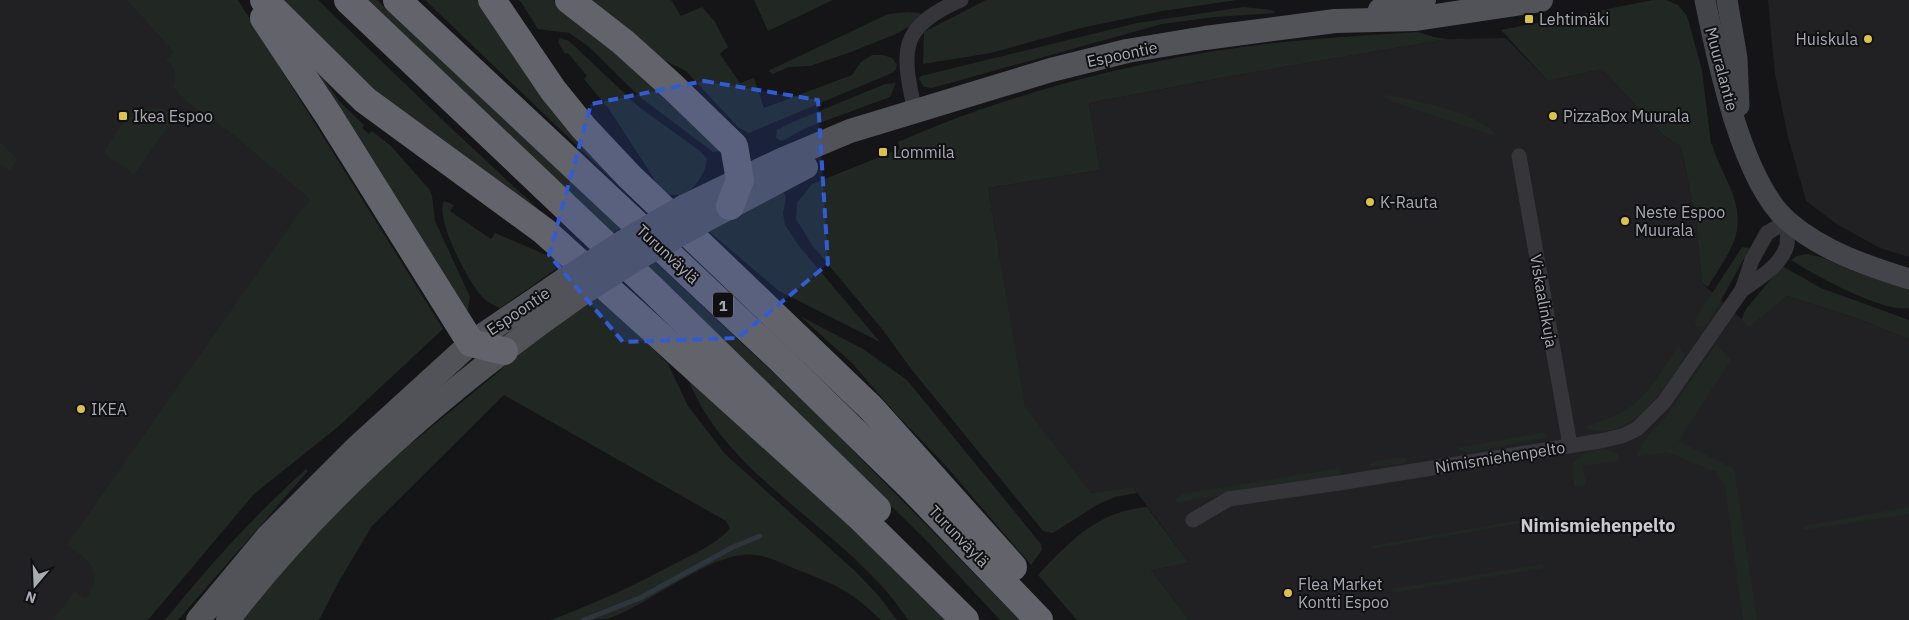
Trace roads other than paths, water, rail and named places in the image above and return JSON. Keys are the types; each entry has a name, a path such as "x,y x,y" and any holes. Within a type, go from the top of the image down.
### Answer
{"highway":[{"path":"253,0 329,116 471,343 504,351"},
{"path":"264,0 364,100 490,190 551,238 858,516 965,620"},
{"name":"1","path":"348,0 791,424 984,620"},
{"name":"Turunväylä","path":"398,0 777,356 912,488 1039,620"},
{"path":"492,0 553,90 583,127 629,176 871,408 1012,565 1044,620"},
{"path":"568,0 623,42 734,146 740,180 730,206"}],"main road":[{"name":"Espoontie","path":"198,620 268,536 303,500 358,446 471,343 572,288 638,258 740,180 850,131 1051,70 1127,51 1206,38 1335,21 1424,0"},
{"name":"Espoontie","path":"1335,21 1416,19 1540,0"},
{"name":"Espoontie","path":"694,214 730,206 788,175 876,135 915,112"},
{"name":"Espoontie","path":"228,620 286,551 342,491 417,421 504,351 572,288"}],"street":[{"path":"915,112 906,72 907,47 912,35 943,8 961,0"},
{"name":"Muuralantie","path":"1705,0 1717,59 1741,136 1759,184 1771,202 1787,221 1823,246 1909,279"},
{"name":"Muuralantie","path":"1727,0 1737,58 1741,136"},
{"name":"Viskaalinkuja","path":"1519,156 1570,445"},
{"name":"Nimismiehenpelto","path":"1742,290 1770,271 1778,260 1787,246 1787,221"},
{"name":"Nimismiehenpelto","path":"1193,520 1229,499 1339,484 1570,445 1622,436 1636,429 1649,419 1664,402 1742,290 1752,260 1767,233 1787,221"}],"waterway":[{"path":"584,620 640,598 733,547 760,536"}],"place":[{"name":"Lehtimäki","path":"1529,19"},
{"name":"Huiskula","path":"1868,39"},
{"name":"Ikea Espoo","path":"123,116"},
{"name":"PizzaBox Muurala","path":"1553,116"},
{"name":"Lommila","path":"883,152"},
{"name":"K-Rauta","path":"1370,202"},
{"name":"Neste Espoo Muurala","path":"1625,221"},
{"name":"IKEA","path":"81,409"},
{"name":"Flea Market Kontti Espoo","path":"1288,593"}],"district":[{"name":"Nimismiehenpelto","path":"1598,525"}]}
